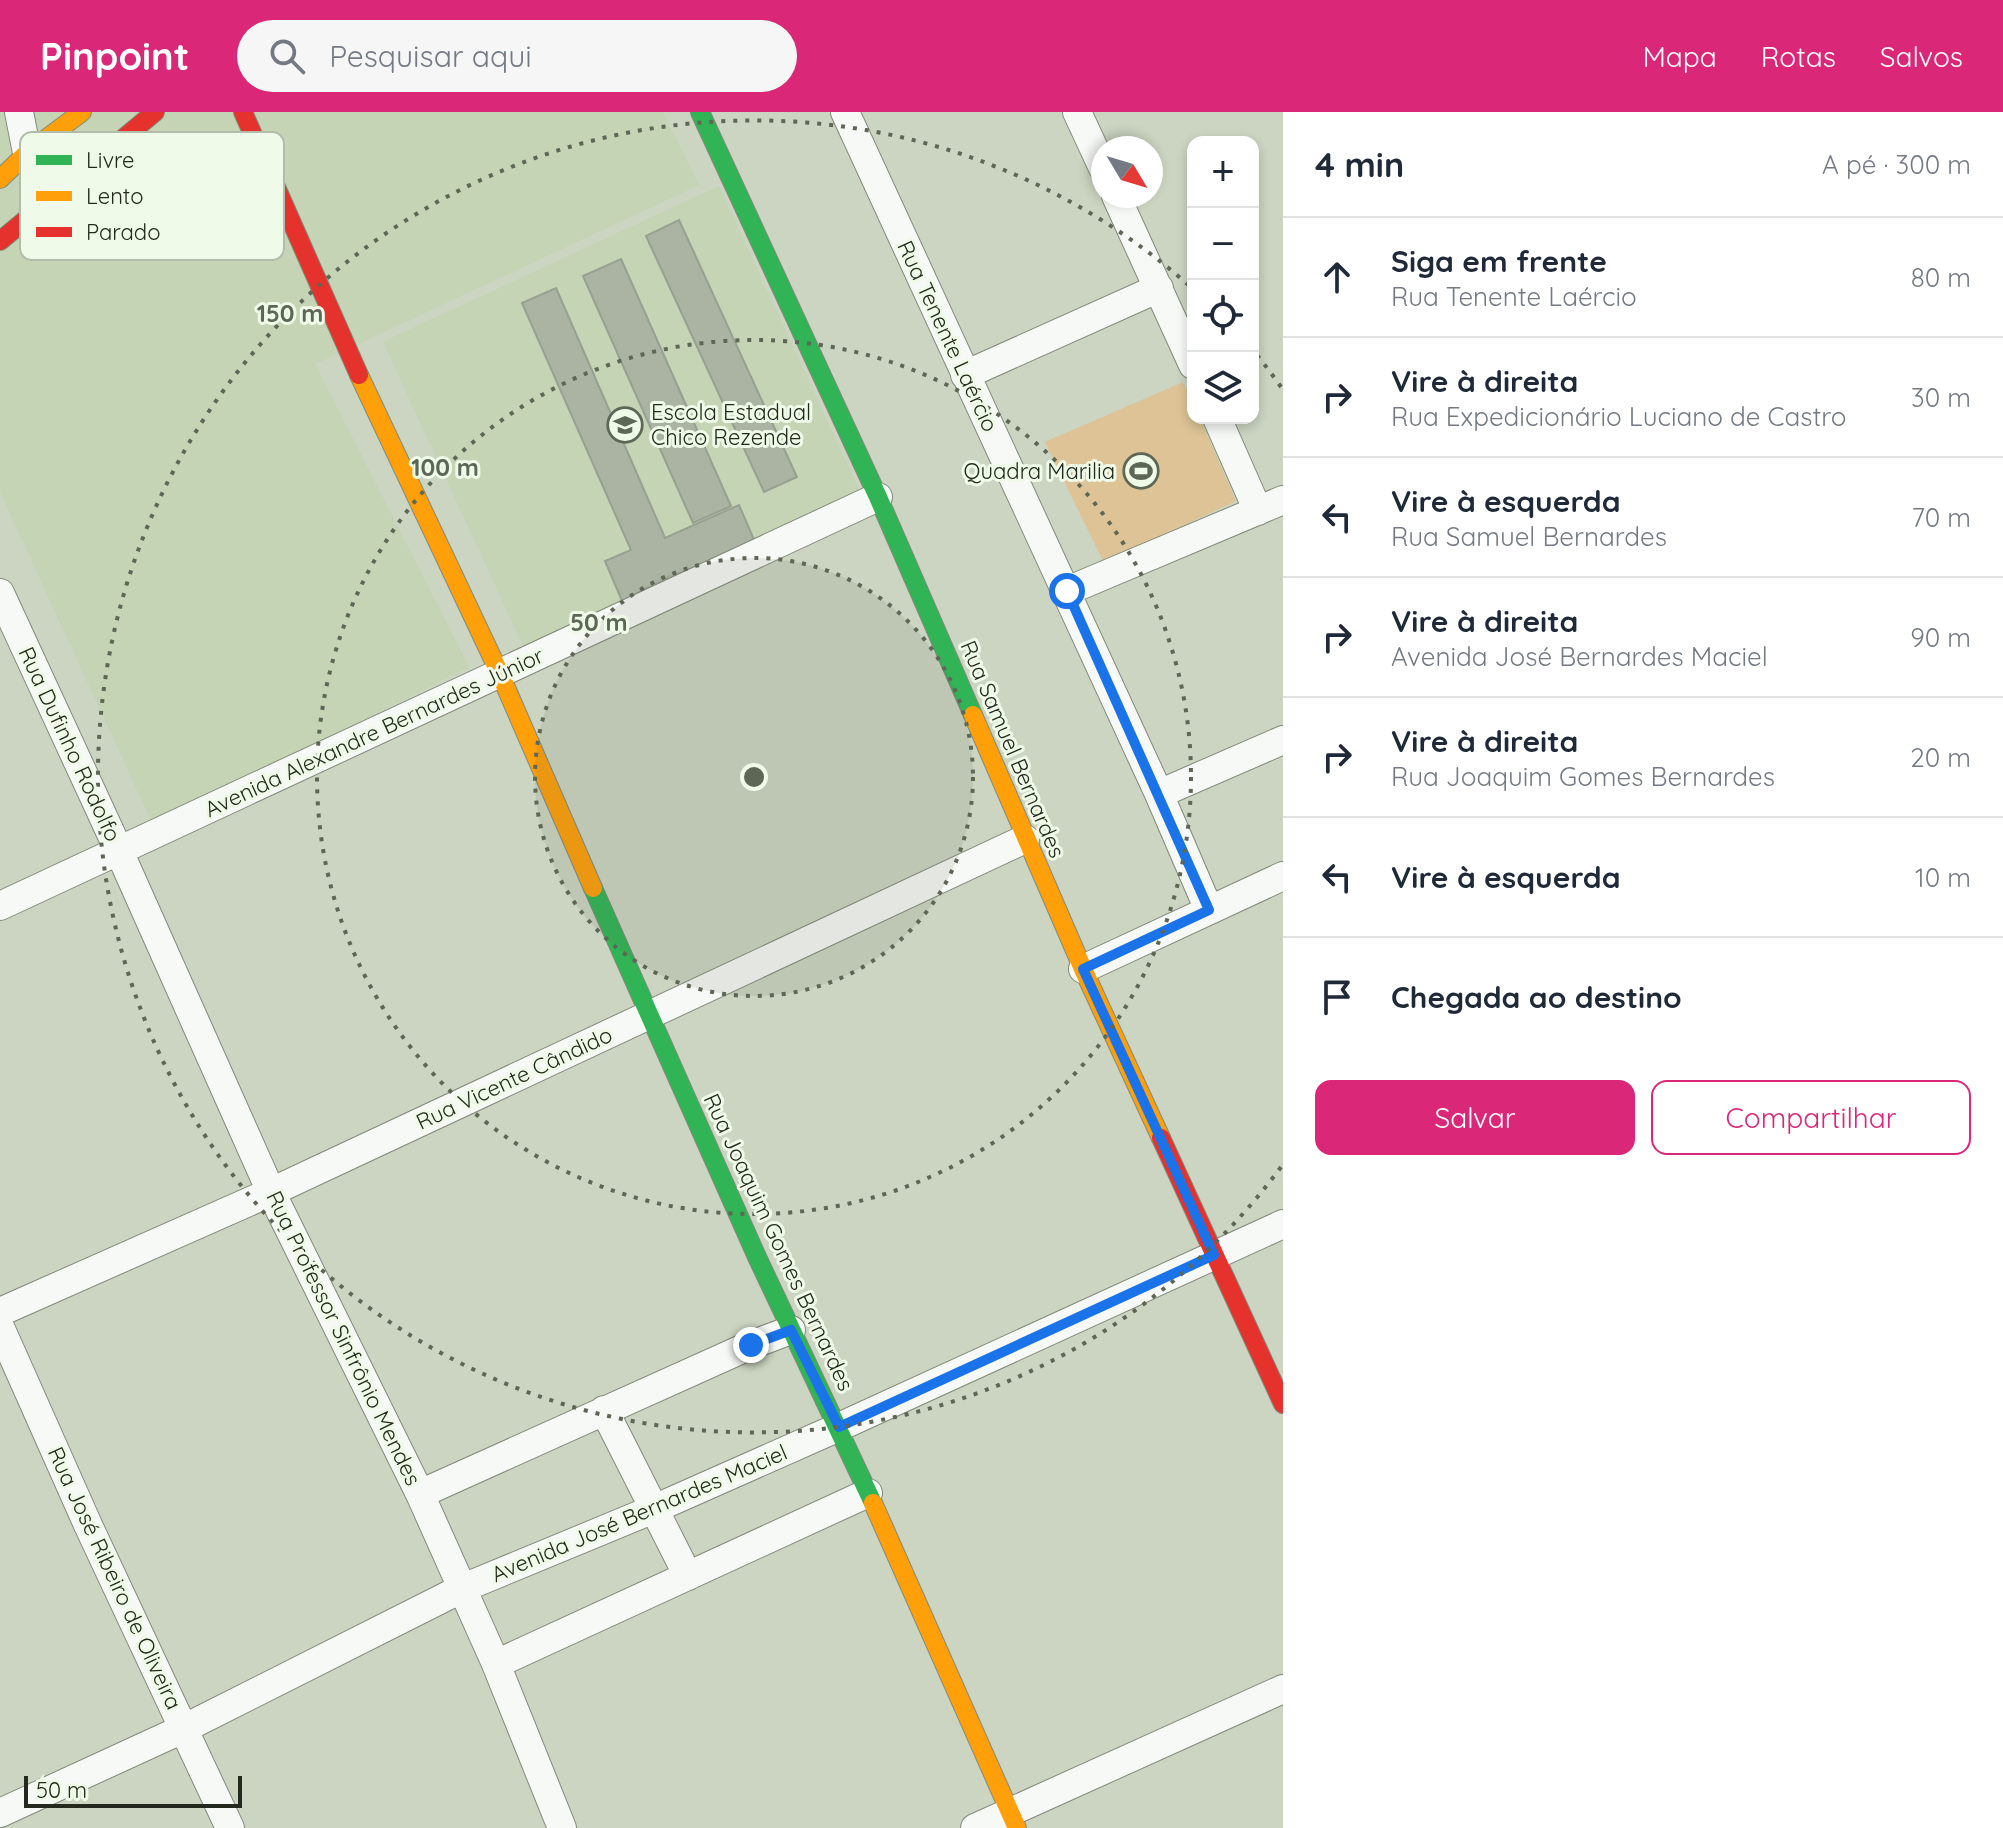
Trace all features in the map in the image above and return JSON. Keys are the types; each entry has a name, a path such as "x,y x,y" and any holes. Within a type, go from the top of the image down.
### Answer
{"street":[{"path":"19,112 23,132"},
{"path":"55,132 82,112"},
{"path":"131,132 155,112"},
{"name":"Rua Joaquim Gomes Bernardes","path":"243,112 252,132"},
{"name":"Rua Samuel Bernardes","path":"700,112 878,497 1083,969 1283,1404"},
{"name":"Rua Tenente Laércio","path":"845,112 1067,591 1209,910"},
{"path":"1077,112 1091,142"},
{"path":"0,179 20,160"},
{"name":"Rua Joaquim Gomes Bernardes","path":"284,205 369,399 500,674 648,1015 791,1330 839,1427 1014,1820"},
{"path":"1122,208 1187,352"},
{"path":"0,241 20,224"},
{"path":"965,375 1159,288"},
{"path":"1067,591 1270,505 1221,424"},
{"name":"Avenida Alexandre Bernardes Júnior","path":"0,906 878,497"},
{"name":"Rua Dufinho Rodolfo","path":"0,593 119,851"},
{"path":"1159,794 1283,740"},
{"name":"Rua Vicente Cândido","path":"0,1312 271,1192 1025,839"},
{"name":"Rua Professor Sinfrônio Mendes","path":"119,851 271,1192 463,1588 562,1828"},
{"path":"1083,969 1283,876"},
{"name":"Avenida José Bernardes Maciel","path":"0,1813 185,1728 463,1588 654,1509 839,1427 1283,1224"},
{"name":"Rua José Ribeiro de Oliveira","path":"0,1327 88,1525 230,1828"},
{"path":"420,1494 751,1345 791,1330"},
{"path":"604,1410 688,1576"},
{"path":"496,1664 868,1493"},
{"path":"975,1828 1014,1820 1283,1689"}],"shaded area":[{"path":"0,112 663,112 699,185 315,364 469,667 153,825 0,492"},
{"name":"Escola Estadual Chico Rezende","path":"719,186 868,509 532,665 383,342"},
{"name":"Quadra Marilia","path":"1183,382 1187,390 1187,424 1203,424 1236,501 1104,563 1045,442"}],"building":[{"path":"679,220 797,477 764,492 646,236"},
{"path":"621,259 731,506 693,523 583,276"},
{"path":"556,288 665,538 739,505 755,542 622,601 605,561 631,550 522,303"}],"traffic: fast":[{"path":"700,112 878,497 973,715"},
{"path":"593,888 757,1257 873,1503"}],"traffic: slow":[{"path":"55,132 82,112"},
{"path":"0,179 20,160"},
{"path":"359,375 500,674 593,888"},
{"path":"973,715 1083,969 1161,1138"},
{"path":"873,1503 1017,1828"}],"traffic: jam":[{"path":"131,132 155,112"},
{"path":"243,112 252,132"},
{"path":"284,205 359,375"},
{"path":"0,241 20,224"},
{"path":"1161,1138 1283,1404"}],"place":[{"name":"Escola Estadual Chico Rezende","path":"625,425"},
{"name":"Quadra Marilia","path":"1141,471"}],"route":[{"path":"751,1345 791,1330 839,1427 1214,1255 1083,969 1209,910 1067,591"}]}
